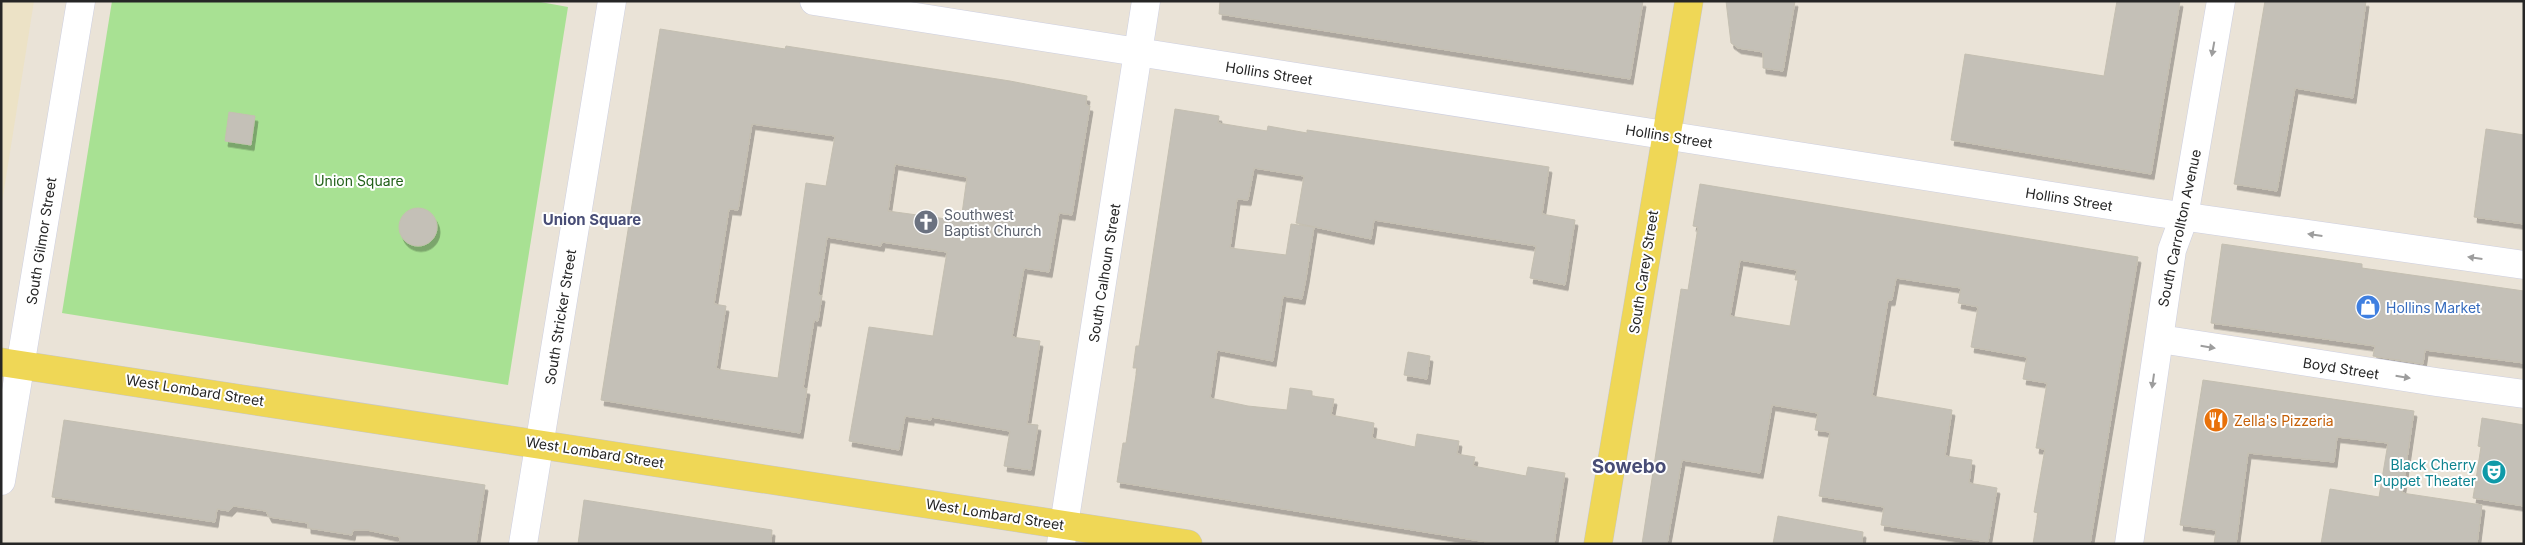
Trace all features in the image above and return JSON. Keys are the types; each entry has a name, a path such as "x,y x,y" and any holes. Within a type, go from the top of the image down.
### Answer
{"main road":[{"name":"South Carey Street","path":"1598,544 1688,1"},
{"name":"West Lombard Street","path":"10,363 540,444 1063,534 1188,544"}],"street":[{"name":"South Gilmor Street","path":"1,481 10,363 81,1"},
{"name":"South Stricker Street","path":"523,544 612,1"},
{"name":"Hollins Street","path":"814,1 2184,217 2524,265"},
{"name":"South Calhoun Street","path":"1063,534 1146,1"},
{"name":"South Carrollton Avenue","path":"2129,544 2172,250 2184,217 2221,1"},
{"name":"Boyd Street","path":"2160,338 2436,382 2524,394"}],"shaded area":[{"path":"1,1 34,1 1,209"}],"green space":[{"name":"Union Square","path":"112,1 535,1 568,7 508,385 62,313"}],"building":[{"path":"1220,1 1643,1 1630,79 1219,14"},
{"path":"1726,1 1795,1 1783,71 1763,68 1763,52 1738,48 1731,43"},
{"path":"2117,1 2180,1 2151,174 1951,140 1965,54 2104,76"},
{"path":"2265,1 2366,1 2353,98 2295,88 2277,191 2234,184"},
{"path":"660,29 785,49 786,46 1010,81 1087,96 1086,105 1090,106 1072,215 1059,213 1049,272 1024,268 1012,337 1040,341 1027,424 1038,425 1031,470 1004,466 1010,431 931,417 931,420 905,416 899,450 849,441 869,327 933,336 947,252 882,242 881,246 827,237 818,295 822,296 818,321 814,320 803,388 807,389 800,433 601,400","holes":["752,124 835,136 826,186 806,183 778,378 716,369 726,306 714,304 729,209 738,210","895,164 967,177 961,221 888,211"]},
{"path":"1175,109 1219,116 1218,123 1267,131 1268,126 1307,133 1307,130 1549,167 1542,214 1575,220 1565,285 1530,278 1536,246 1374,220 1371,239 1296,223 1304,176 1254,168 1248,200 1237,199 1230,248 1286,255 1291,224 1314,227 1302,299 1283,296 1273,361 1217,350 1210,398 1248,406 1287,410 1290,388 1312,391 1312,396 1334,399 1331,415 1374,423 1372,438 1415,447 1417,434 1459,441 1457,454 1475,457 1473,466 1526,476 1528,467 1565,473 1554,544 1499,544 1117,482 1123,443 1126,443 1137,368 1133,368 1136,346 1139,346"},
{"path":"229,112 255,116 251,145 225,141"},
{"path":"2486,129 2524,135 2524,224 2474,217"},
{"path":"1700,184 2138,257 2090,544 2033,544 2038,513 2034,512 2045,449 2036,448 2047,383 2023,379 2027,357 1971,347 1978,307 1958,303 1961,288 1896,278 1892,300 1888,300 1872,396 1952,410 1945,456 1972,460 1969,483 1997,488 1988,542 1881,525 1884,507 1819,496 1830,432 1815,430 1818,413 1772,405 1760,473 1682,460 1667,544 1642,544 1681,289 1688,290 1698,227 1693,226","holes":["1740,260 1797,270 1795,280 1798,280 1790,326 1730,316"]},
{"path":"418,208 431,214 437,227 431,240 418,246 405,240 399,227 405,214"},
{"name":"Hollins Market","path":"2222,244 2362,264 2362,268 2524,291 2524,363 2425,350 2423,364 2373,356 2375,346 2211,323"},
{"path":"1408,352 1430,356 1427,379 1404,375"},
{"path":"2203,380 2414,411 2402,493 2482,505 2477,544 2321,544 2330,489 2379,497 2388,443 2337,437 2334,462 2248,453 2236,544 2214,544 2216,530 2180,525"},
{"name":"Black Cherry Puppet Theater","path":"2482,418 2524,425 2524,506 2473,498 2481,447 2478,446"},
{"path":"64,420 485,485 476,544 399,544 400,537 367,530 353,530 352,535 308,528 308,523 269,517 266,511 234,506 229,511 217,509 215,522 52,497"},
{"path":"584,500 772,530 771,544 578,544"},
{"path":"1778,516 1863,532 1862,544 1773,544"}],"place":[{"name":"Southwest Baptist Church","path":"926,222"},
{"name":"Hollins Market","path":"2368,307"},
{"name":"Zella's Pizzeria","path":"2216,420"},
{"name":"Black Cherry Puppet Theater","path":"2494,472"}],"district":[{"name":"Union Square","path":"592,219"},
{"name":"Sowebo","path":"1629,466"}]}
